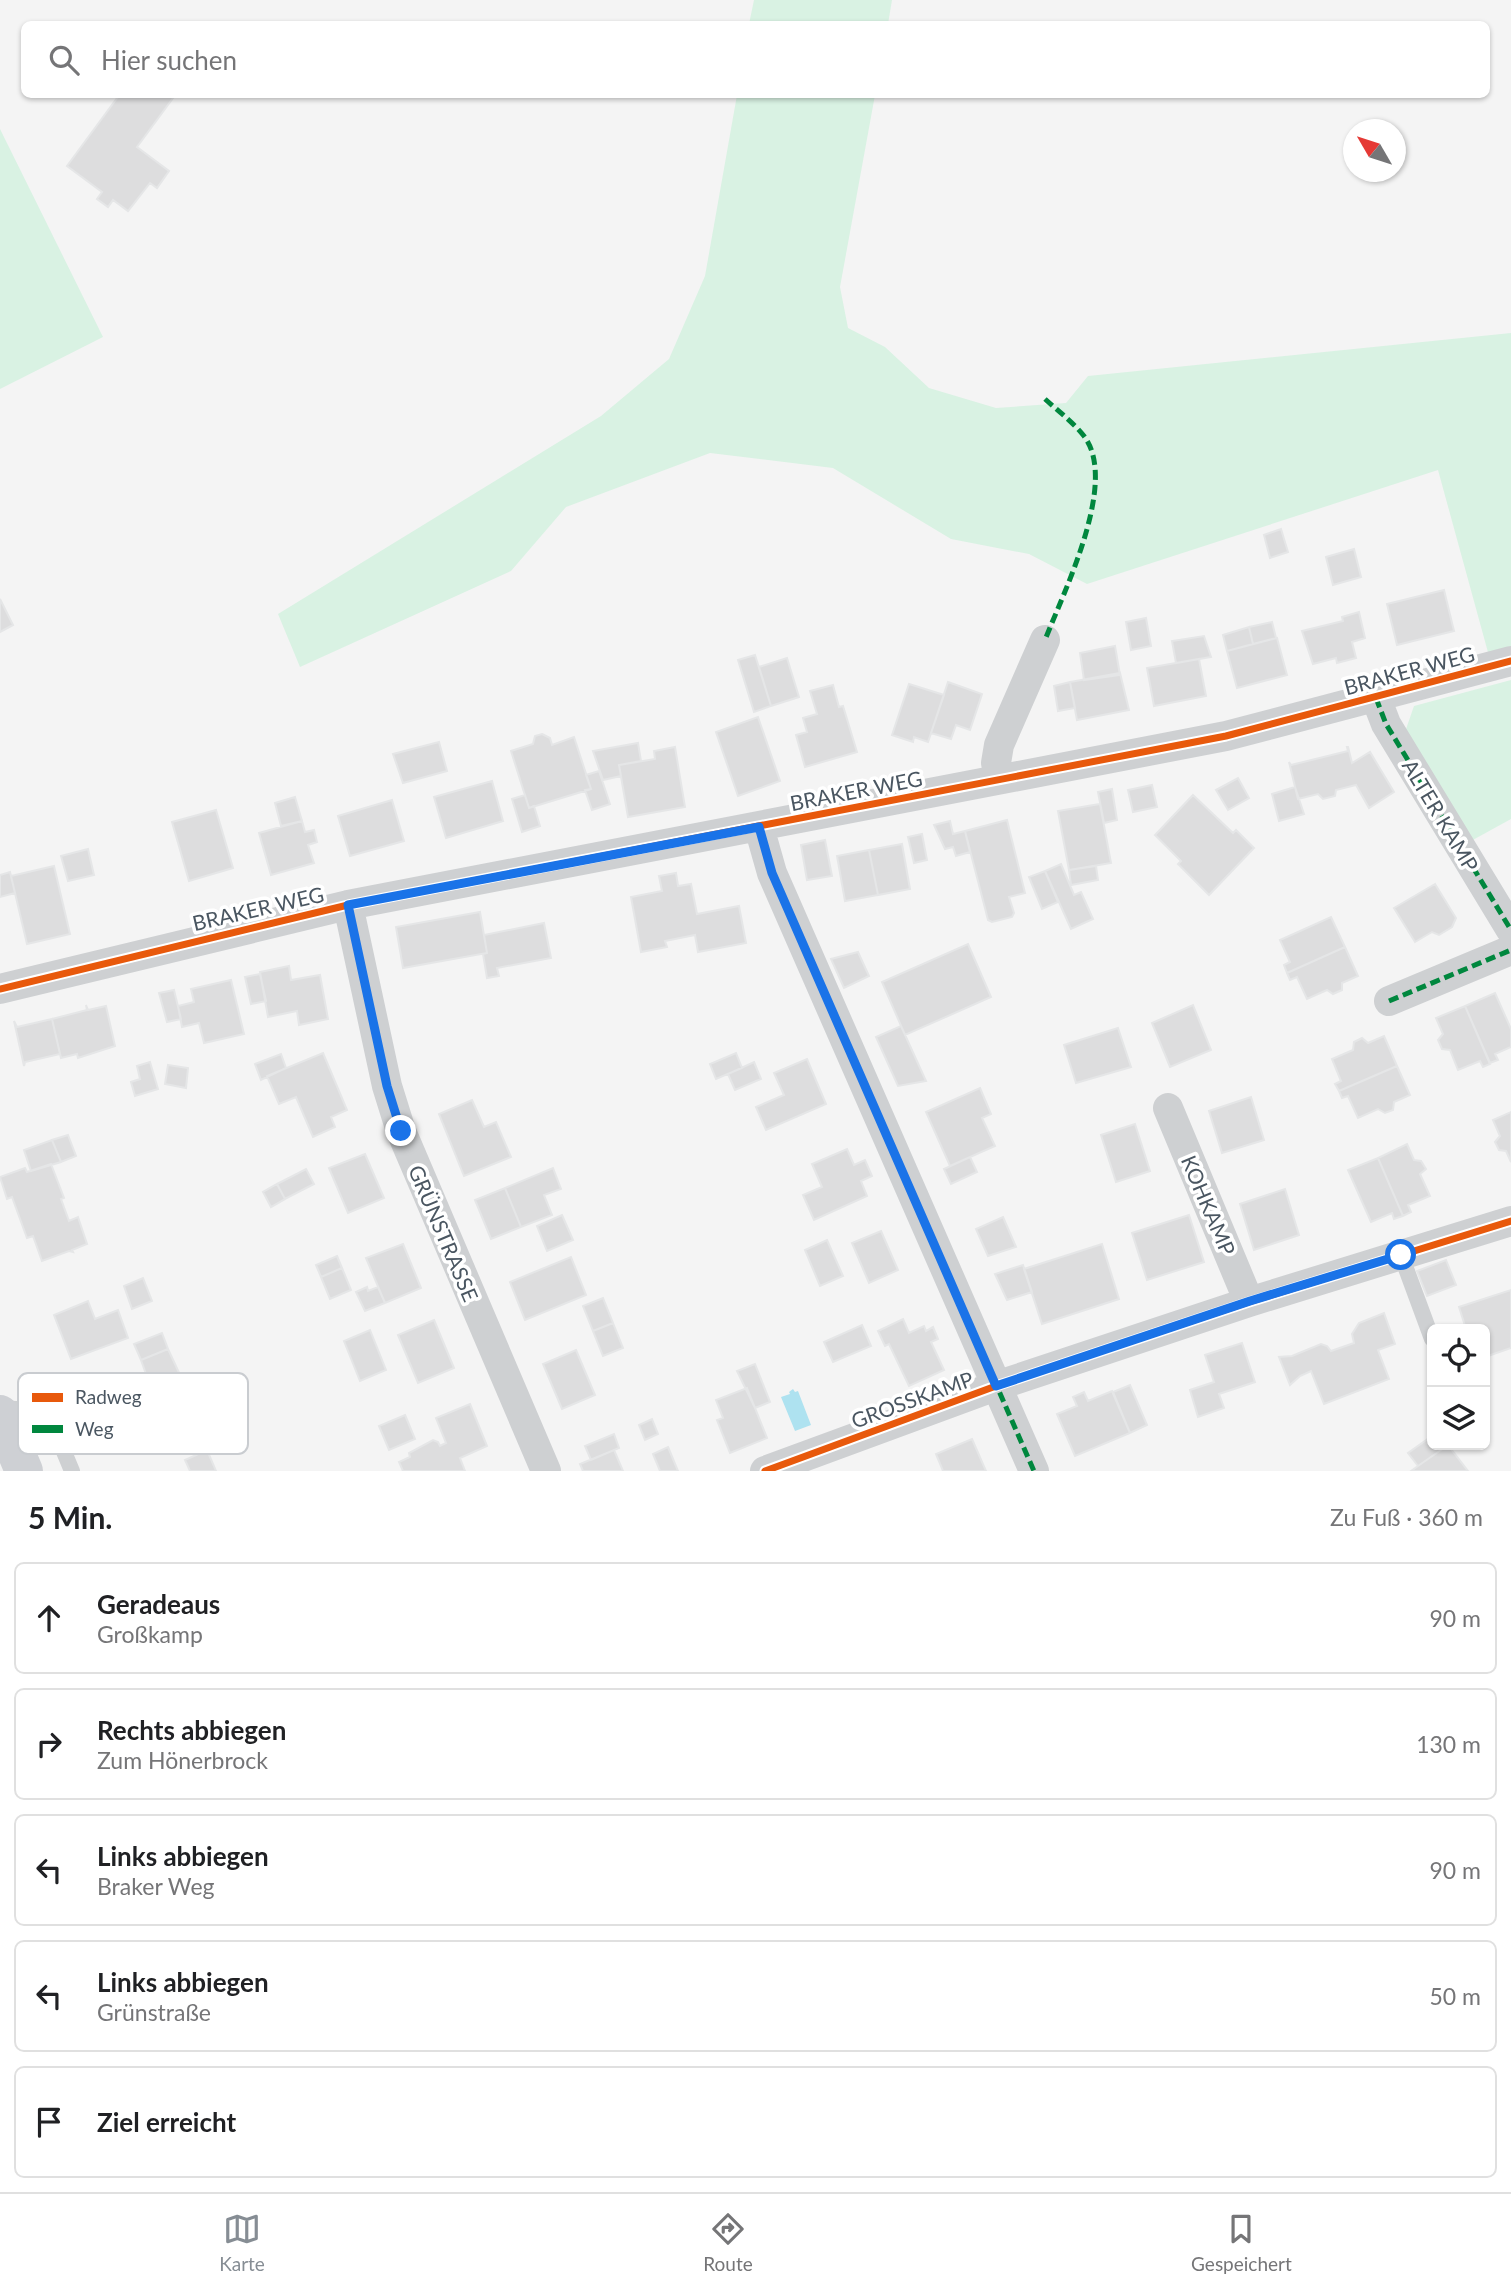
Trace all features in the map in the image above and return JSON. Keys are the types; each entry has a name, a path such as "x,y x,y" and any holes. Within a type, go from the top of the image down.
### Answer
{"main road":[{"path":"0,1413 24,1471"}],"street":[{"path":"1000,779 996,763 999,746 1045,640"},
{"name":"BRAKER WEG","path":"0,989 348,905 1226,736 1511,661"},
{"name":"ALTER KAMP","path":"1376,698 1386,724 1511,930"},
{"path":"759,827 772,873 1034,1471"},
{"name":"GRÜNSTRASSE","path":"348,905 387,1086 401,1131 546,1471"},
{"path":"1390,1001 1511,950"},
{"name":"KOHKAMP","path":"1168,1108 1250,1301"},
{"name":"GROSSKAMP","path":"765,1471 996,1386 1250,1301 1511,1221"}],"lane":[{"path":"1401,1255 1427,1325"},
{"path":"0,1408 18,1409"},
{"path":"65,1454 72,1471"}],"green space":[{"path":"754,0 892,0 888,21 750,21"},
{"path":"736,98 874,98 840,287 848,328 885,347 929,388 996,408 1066,403 1088,376 1511,333 1511,651 1489,656 1438,470 1087,584 1029,554 951,539 833,468 710,453 566,507 511,571 300,667 278,614 601,416 669,359 705,276"},
{"path":"0,129 103,337 0,389"},
{"path":"1511,680 1511,819 1471,841 1405,732 1414,706"}],"water":[{"path":"793,1389 798,1391 811,1425 795,1431 781,1397 790,1394"}],"building":[{"path":"117,98 173,98 137,147 169,171 157,188 150,183 128,211 113,200 108,207 97,199 102,192 67,166"},
{"path":"1281,529 1288,552 1270,558 1264,535"},
{"path":"1354,549 1361,577 1333,585 1326,557"},
{"path":"1444,590 1454,631 1397,645 1387,604"},
{"path":"0,599 13,625 0,632"},
{"path":"1359,612 1365,638 1352,642 1356,658 1337,663 1336,658 1313,664 1302,631 1343,621 1342,617"},
{"path":"1146,618 1151,646 1131,650 1126,622"},
{"path":"1272,622 1276,638 1253,644 1249,627"},
{"path":"1249,627 1253,644 1227,651 1223,635"},
{"path":"1204,636 1211,657 1176,663 1172,641"},
{"path":"1277,638 1287,675 1237,688 1227,651"},
{"path":"1115,646 1120,675 1084,680 1080,653"},
{"path":"755,655 771,706 754,712 738,660"},
{"path":"787,658 799,697 771,706 759,667"},
{"path":"1199,659 1206,696 1154,706 1147,668"},
{"path":"1120,673 1129,710 1077,720 1070,682"},
{"path":"948,682 982,694 970,730 956,725 951,739 931,733"},
{"path":"1070,682 1075,708 1058,711 1054,686"},
{"path":"909,684 944,695 928,742 914,737 913,742 892,735"},
{"path":"833,685 839,707 843,706 857,752 805,767 796,735 807,732 803,718 817,714 810,691"},
{"path":"758,717 780,781 738,796 716,732"},
{"path":"542,734 550,738 552,745 574,737 591,789 529,808 511,751 533,744 535,736"},
{"path":"439,742 447,771 403,783 393,754"},
{"path":"638,743 641,761 619,765 621,776 603,780 593,751"},
{"path":"675,747 685,807 628,817 619,765 655,759 654,751"},
{"path":"1347,747 1352,763 1370,752 1394,792 1369,808 1356,785 1336,790 1335,796 1323,799 1318,794 1298,799 1289,762 1291,765 1348,751"},
{"path":"599,771 610,804 592,810 585,790 591,789 586,775"},
{"path":"1238,778 1249,798 1228,810 1216,790"},
{"path":"492,781 503,821 446,838 434,797"},
{"path":"1152,785 1157,807 1133,812 1128,790"},
{"path":"1295,787 1304,814 1279,821 1272,794"},
{"path":"1112,789 1117,820 1104,823 1098,792"},
{"path":"525,795 529,808 534,806 540,826 522,832 512,799"},
{"path":"1193,795 1233,833 1236,830 1254,848 1209,895 1178,864 1181,861 1155,835"},
{"path":"295,797 302,821 281,826 275,803"},
{"path":"392,800 404,841 350,856 338,816"},
{"path":"1100,804 1111,863 1069,870 1058,811"},
{"path":"216,810 233,868 189,881 172,822"},
{"path":"1007,820 1025,893 1009,897 1014,913 1012,917 992,922 988,920 965,831"},
{"path":"302,821 305,832 314,830 317,842 308,845 314,863 271,875 259,833"},
{"path":"950,821 953,834 965,831 970,852 956,856 953,847 945,849 934,825"},
{"path":"922,834 927,860 914,863 908,837"},
{"path":"825,840 832,876 807,880 801,845"},
{"path":"902,844 910,889 878,895 869,850"},
{"path":"88,849 94,875 68,881 61,856"},
{"path":"869,850 878,895 845,901 837,856"},
{"path":"1061,864 1074,895 1081,892 1093,919 1071,929 1045,871"},
{"path":"54,866 70,934 27,944 11,876"},
{"path":"1096,866 1098,880 1071,885 1069,870"},
{"path":"1045,871 1058,902 1042,909 1029,877"},
{"path":"10,872 15,893 0,897 0,875"},
{"path":"676,873 678,886 691,884 697,914 739,906 746,943 698,952 695,935 665,941 667,947 641,952 631,897 662,891 659,876"},
{"path":"1435,884 1456,918 1452,927 1439,935 1432,932 1415,942 1394,908"},
{"path":"480,912 487,953 403,968 396,927"},
{"path":"1331,917 1345,947 1287,973 1284,965 1290,962 1280,940"},
{"path":"544,923 551,958 497,968 499,976 487,978 483,954 487,953 484,935"},
{"path":"968,944 991,997 905,1035 882,982"},
{"path":"1345,947 1358,976 1342,983 1342,990 1333,994 1327,990 1307,999 1297,977 1290,980 1287,973"},
{"path":"858,952 869,976 844,988 831,959"},
{"path":"289,966 291,980 320,975 328,1019 299,1025 297,1011 268,1017 260,972"},
{"path":"260,974 266,1001 251,1004 245,977"},
{"path":"231,980 244,1034 204,1043 199,1023 182,1027 178,1006 194,1002 191,989"},
{"path":"174,990 181,1019 167,1022 159,993"},
{"path":"1495,993 1511,1029 1511,1047 1495,1054 1498,1060 1490,1063 1465,1006"},
{"path":"86,1005 88,1010 106,1006 115,1046 78,1058 77,1054 61,1058 52,1019 87,1010"},
{"path":"1193,1005 1211,1050 1170,1067 1152,1023"},
{"path":"1465,1006 1490,1064 1483,1067 1480,1061 1458,1070 1450,1050 1442,1049 1438,1040 1443,1034 1436,1018"},
{"path":"52,1019 60,1054 25,1062 24,1066 14,1021 17,1027"},
{"path":"901,1026 926,1081 898,1086 876,1037"},
{"path":"1118,1028 1131,1067 1076,1083 1064,1045"},
{"path":"1384,1036 1397,1066 1339,1091 1335,1084 1341,1081 1332,1059 1353,1050 1354,1042 1362,1038 1368,1043"},
{"path":"323,1053 347,1110 331,1117 335,1127 313,1137 296,1097 279,1104 267,1076"},
{"path":"736,1053 742,1068 716,1079 710,1064"},
{"path":"281,1054 286,1068 261,1080 255,1064"},
{"path":"807,1059 826,1104 766,1130 756,1107 784,1095 774,1073"},
{"path":"150,1062 158,1089 135,1096 131,1082 140,1079 137,1066"},
{"path":"754,1062 761,1079 735,1090 728,1074"},
{"path":"168,1065 188,1068 186,1088 165,1084"},
{"path":"1397,1066 1410,1095 1394,1102 1393,1110 1385,1113 1378,1109 1358,1118 1348,1096 1342,1098 1339,1091"},
{"path":"980,1088 991,1114 982,1118 995,1146 950,1166 926,1112"},
{"path":"1251,1097 1264,1140 1222,1153 1209,1111"},
{"path":"472,1100 484,1127 496,1122 511,1157 464,1176 439,1114"},
{"path":"1511,1112 1511,1162 1506,1151 1499,1150 1495,1142 1500,1136 1493,1120"},
{"path":"1135,1124 1150,1171 1116,1182 1101,1135"},
{"path":"68,1135 76,1156 61,1162 52,1140"},
{"path":"52,1140 61,1162 31,1171 24,1150"},
{"path":"1407,1144 1414,1160 1421,1161 1426,1169 1420,1174 1430,1196 1408,1205 1411,1212 1403,1216 1378,1158"},
{"path":"847,1149 854,1165 865,1160 872,1176 861,1181 867,1196 814,1220 803,1195 822,1187 812,1164"},
{"path":"365,1154 384,1198 348,1213 329,1168"},
{"path":"970,1157 977,1172 951,1184 944,1169"},
{"path":"1378,1158 1403,1216 1394,1219 1392,1213 1371,1222 1348,1170"},
{"path":"51,1164 64,1198 61,1199 69,1221 78,1217 87,1244 72,1250 73,1252 42,1261 33,1236 27,1238 12,1197 7,1199 0,1177 25,1168 27,1172"},
{"path":"553,1168 561,1189 544,1195 552,1215 521,1227 505,1188"},
{"path":"306,1169 314,1184 285,1199 277,1184"},
{"path":"277,1184 285,1199 271,1207 263,1192"},
{"path":"505,1188 521,1227 491,1239 475,1200"},
{"path":"1285,1189 1299,1235 1254,1250 1240,1204"},
{"path":"562,1215 573,1240 547,1251 537,1226"},
{"path":"1189,1215 1204,1262 1147,1280 1132,1233"},
{"path":"1003,1217 1016,1247 988,1256 976,1229"},
{"path":"881,1231 898,1270 869,1283 852,1243"},
{"path":"827,1240 843,1276 820,1286 805,1250"},
{"path":"403,1244 421,1288 385,1303 366,1258"},
{"path":"1102,1244 1119,1299 1042,1324 1024,1269"},
{"path":"337,1256 342,1268 321,1277 316,1265"},
{"path":"571,1257 586,1295 525,1320 510,1282"},
{"path":"1446,1260 1456,1285 1427,1296 1417,1271"},
{"path":"1023,1265 1032,1292 1007,1300 995,1274"},
{"path":"342,1268 351,1290 330,1299 321,1277"},
{"path":"143,1278 152,1301 132,1309 124,1286"},
{"path":"367,1287 368,1291 378,1287 385,1303 365,1311 356,1292"},
{"path":"1511,1290 1511,1348 1490,1355 1490,1324 1464,1324 1459,1307"},
{"path":"603,1298 613,1323 593,1331 583,1306"},
{"path":"88,1301 95,1319 118,1310 128,1338 71,1359 54,1315"},
{"path":"1384,1313 1395,1344 1378,1350 1389,1379 1324,1404 1311,1371 1290,1385 1279,1357 1292,1356 1321,1344 1331,1351 1354,1343 1352,1334 1359,1323"},
{"path":"903,1319 909,1333 924,1326 926,1331 933,1327 938,1339 931,1342 944,1370 909,1386 889,1344 885,1346 878,1331"},
{"path":"434,1320 454,1368 418,1383 398,1335"},
{"path":"613,1323 623,1348 603,1356 593,1331"},
{"path":"862,1325 871,1346 833,1362 824,1342"},
{"path":"370,1330 386,1370 360,1381 344,1341"},
{"path":"162,1333 168,1349 141,1360 134,1344"},
{"path":"1242,1343 1255,1382 1219,1394 1224,1408 1198,1417 1190,1390 1214,1382 1205,1355"},
{"path":"168,1349 179,1373 146,1373 141,1360"},
{"path":"576,1350 595,1395 562,1409 543,1364"},
{"path":"755,1364 770,1402 755,1408 737,1371"},
{"path":"1130,1385 1147,1425 1130,1433 1113,1392"},
{"path":"747,1388 767,1438 730,1453 717,1420 723,1418 716,1400"},
{"path":"1112,1391 1130,1433 1075,1456 1057,1414 1077,1406 1073,1397 1084,1392 1088,1401"},
{"path":"470,1404 487,1446 460,1458 465,1471 403,1471 399,1462 410,1457 409,1453 433,1440 440,1446 446,1443 436,1418"},
{"path":"405,1415 415,1439 389,1450 379,1426"},
{"path":"652,1419 658,1434 645,1440 639,1425"},
{"path":"614,1434 619,1448 591,1460 585,1446"},
{"path":"972,1439 986,1471 943,1471 936,1454"},
{"path":"1427,1440 1427,1450 1441,1450 1418,1466 1408,1453"},
{"path":"668,1447 678,1471 660,1471 653,1454"},
{"path":"614,1450 623,1471 583,1471 580,1464"},
{"path":"1441,1450 1452,1450 1468,1471 1411,1471"},
{"path":"198,1454 209,1454 216,1471 190,1471 185,1460"}],"marked path":[{"path":"1045,399 1084,436 1093,456 1095,480 1085,537 1045,640"},
{"path":"1376,698 1386,724 1511,930"},
{"path":"759,827 772,873 1034,1471"},
{"path":"1389,1001 1511,950"}],"cycle path":[{"path":"0,989 348,905 1226,736 1511,661"},
{"path":"765,1471 996,1386 1249,1302 1511,1221"}],"route":[{"path":"401,1131 387,1086 348,905 759,827 772,873 996,1386 1250,1301 1401,1255"}]}
